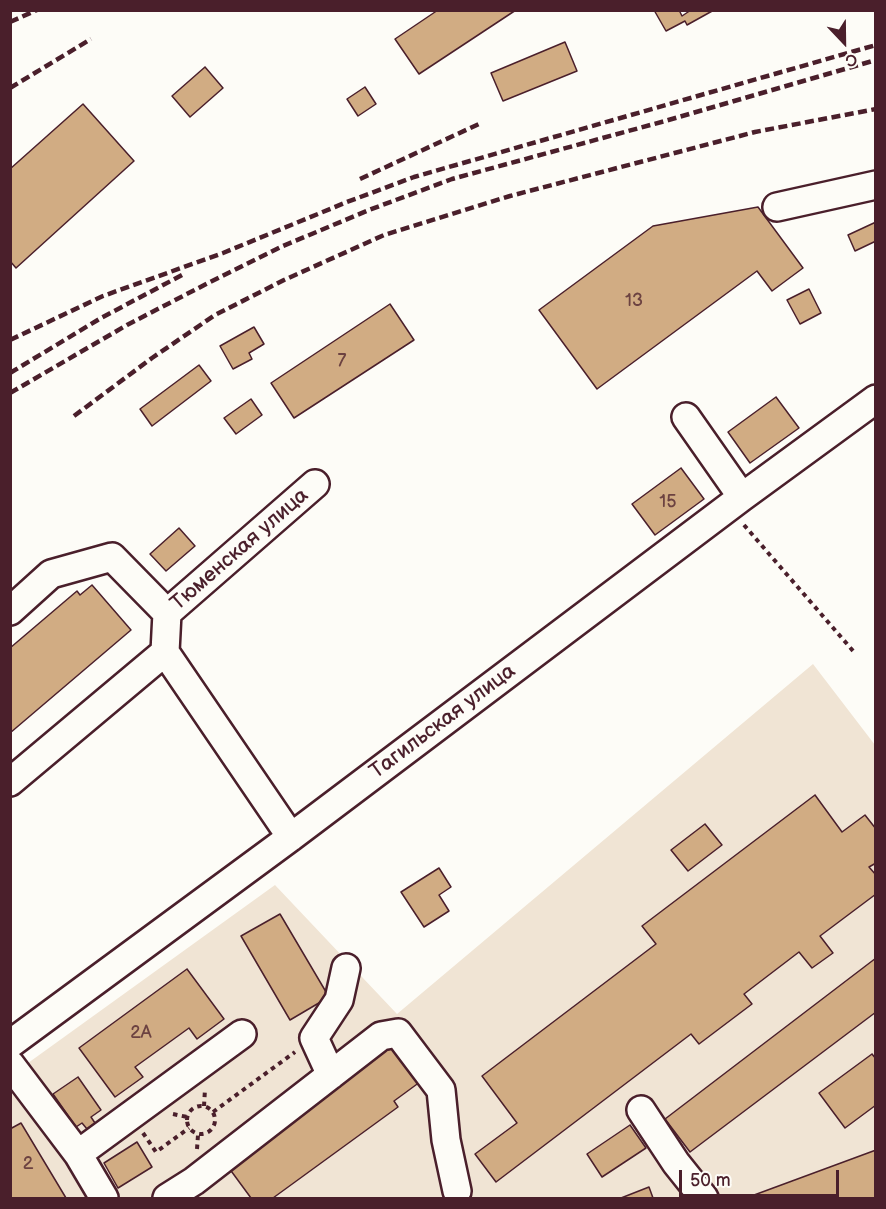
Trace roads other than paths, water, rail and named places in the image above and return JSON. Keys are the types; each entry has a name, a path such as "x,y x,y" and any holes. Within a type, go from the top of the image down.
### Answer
{"street":[{"path":"777,207 876,185"},
{"name":"Тагильская улица","path":"10,1044 740,509 876,399"},
{"path":"686,417 740,509"},
{"name":"Тюменская улица","path":"165,652 167,613 315,484"},
{"path":"10,611 51,574 112,557 167,613"},
{"path":"10,782 165,652 291,837"},
{"path":"331,1075 314,1038 339,1000 346,968"},
{"path":"167,1198 197,1190 331,1075 381,1036 398,1033 441,1090 446,1140 457,1191"},
{"path":"78,1154 242,1034"},
{"path":"10,1064 78,1154 104,1198"},
{"path":"641,1110 676,1163 704,1198"}],"railway":[{"path":"10,22 37,10"},
{"path":"10,88 91,39"},
{"path":"10,340 103,296 223,253 414,177 876,45"},
{"path":"10,393 127,325 210,282 283,246 369,210 452,179 876,60"},
{"path":"74,416 215,315 284,280 384,235 510,196 755,132 876,109"},
{"path":"360,179 479,124"},
{"path":"10,373 101,318 184,274"}]}
